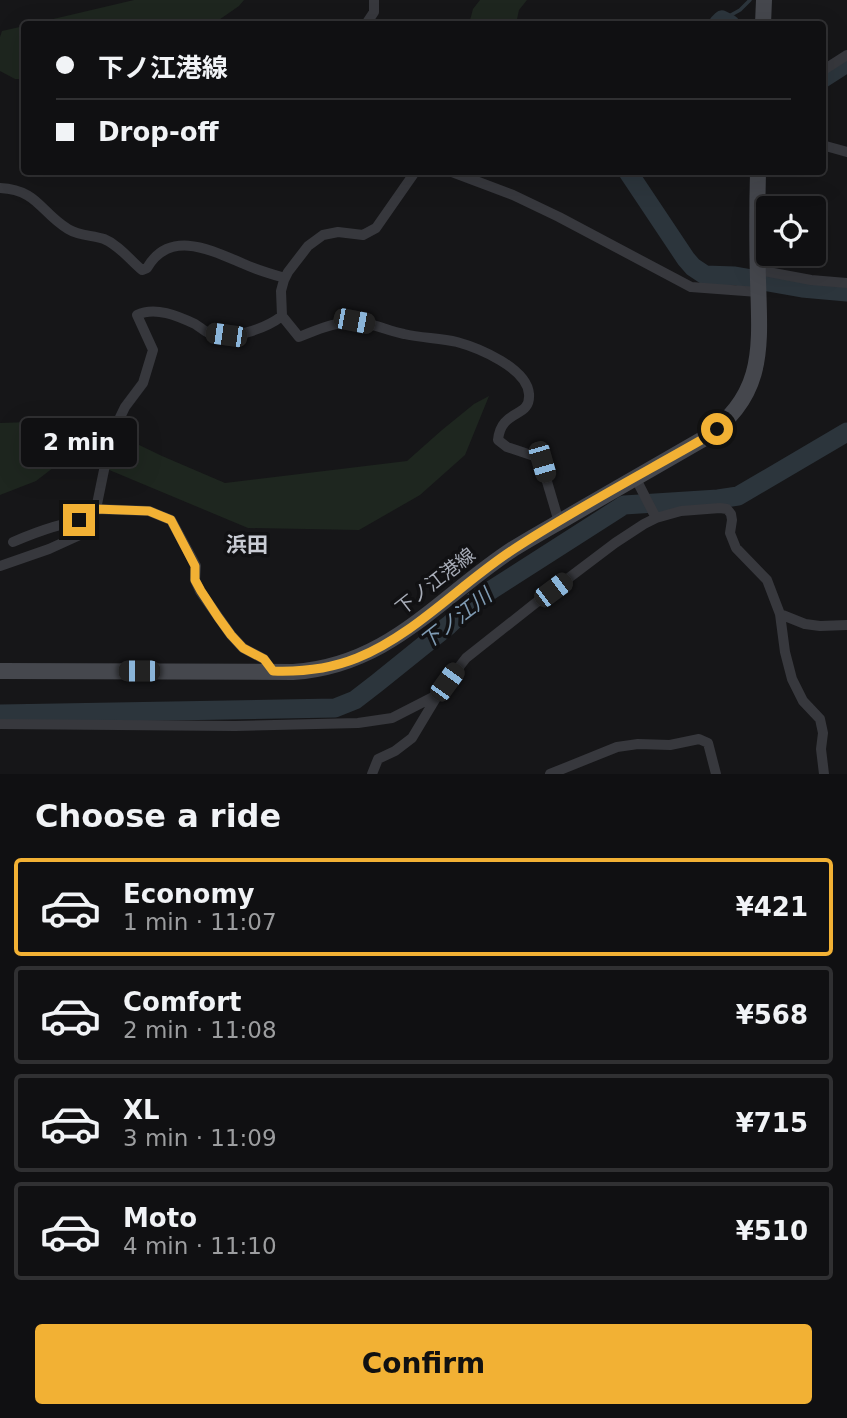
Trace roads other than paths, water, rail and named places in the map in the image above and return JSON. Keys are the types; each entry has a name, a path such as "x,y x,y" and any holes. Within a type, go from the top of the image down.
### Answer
{"main road":[{"path":"764,0 764,21"},
{"path":"758,175 758,271"},
{"name":"下ノ江港線","path":"0,671 306,671 355,659 381,647 528,540 638,484 713,432 731,416 752,379 758,357 758,271"}],"street":[{"path":"368,21 374,12 374,0"},
{"path":"826,68 847,55"},
{"path":"826,146 847,152"},
{"path":"413,175 376,228 363,235 338,232 323,235 307,246 285,278 281,291 282,316 299,337 332,325 354,321 408,335 456,342 477,349 511,367 525,382 529,398 523,410 502,424 498,440 507,447 541,460 559,522"},
{"path":"460,175 525,200 691,287 758,292"},
{"path":"0,188 13,189 32,197 62,225 75,233 106,240 142,270 147,268 152,259 168,249 198,247 285,278"},
{"path":"758,271 847,283"},
{"path":"0,566 82,534 96,509 111,436 125,407 143,383 153,350 137,315 145,312 163,313 210,333 226,335 272,324 282,316"},
{"path":"638,484 655,517"},
{"path":"372,774 378,759 396,751 412,738 439,693 464,661 615,543 655,517 681,511 720,508 727,509 732,518 730,533 739,551 767,580 780,614 792,679 803,701 820,719 824,774"},
{"path":"96,509 149,511 171,520 195,566 195,580 218,617 243,648 264,659 273,671"},
{"path":"13,542 34,533 79,520 88,520"},
{"path":"780,614 805,624 847,625"},
{"path":"0,724 235,726 358,723 391,718 439,693"},
{"path":"550,774 617,747 638,744 670,745 699,739 708,743 716,774"}],"waterway":[{"path":"722,20 740,10 750,0"},
{"name":"下ノ江川","path":"826,76 847,63"},
{"name":"下ノ江川","path":"630,175 686,259 705,275 735,276 802,288 847,292"},
{"name":"下ノ江川","path":"0,714 335,708 355,700 449,625 474,601 624,505 738,496 847,432"}],"district":[{"name":"浜田","path":"247,545"}]}
